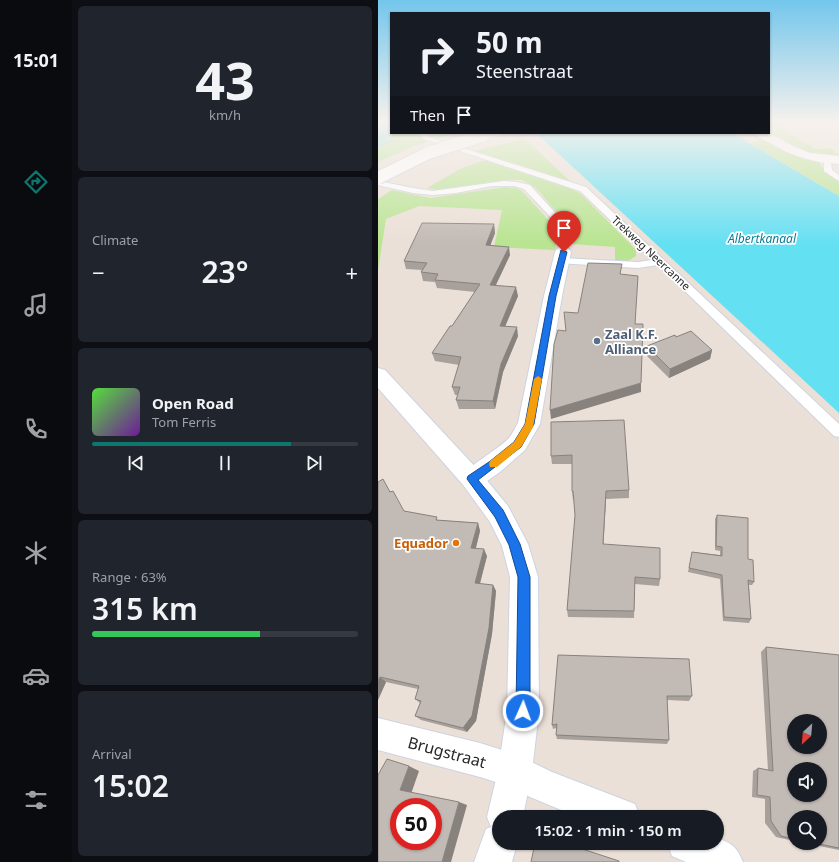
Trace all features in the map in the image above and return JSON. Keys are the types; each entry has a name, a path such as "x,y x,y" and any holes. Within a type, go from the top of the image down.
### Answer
{"main road":[{"path":"378,178 404,163"},
{"path":"472,479 518,444 530,424 553,296 562,256"},
{"path":"378,375 472,479 499,514 515,544 524,577 523,711 515,771 507,810"},
{"name":"Brugstraat","path":"378,734 480,760 515,771 542,785 604,810"},
{"path":"493,862 497,850"},
{"path":"702,850 719,857 724,862"}],"lane":[{"name":"Trekweg Neercanne","path":"507,163 583,189 839,432"},
{"path":"831,163 828,170 839,179"},
{"path":"378,183 432,193 506,183 519,184 527,187 564,227 562,256 638,265 660,262"}],"green space":[{"path":"476,163 496,163 572,189 581,194 636,250 636,256 628,261 615,262 615,247 572,244 572,230 536,188 522,180 504,180 438,190 427,188 462,168"},
{"path":"511,163 551,163 569,180 564,181"},
{"path":"784,163 820,163 826,173 839,182 839,196"},
{"path":"505,187 517,188 522,191 552,224 557,234 555,250 494,247 502,210 419,206 386,219 378,270 378,199 392,190 431,198"}],"water":[{"name":"Albertkanaal","path":"569,163 783,163 839,196 839,413"}],"building":[{"path":"422,223 494,224 486,245 509,247 490,285 516,287 500,326 517,327 501,364 493,401 456,400 460,387 452,387 461,357 432,353 480,284 435,280 438,274 421,272 427,263 404,261"},
{"path":"588,263 622,264 620,274 638,276 635,324 643,324 641,383 550,410 554,344 558,330 566,331 564,312 578,313"},
{"path":"691,331 712,350 670,369 647,346 675,335 676,337"},
{"path":"624,420 629,490 606,491 603,544 660,548 660,579 635,577 634,611 567,610 575,515 572,491 572,455 551,456 551,422"},
{"path":"383,479 390,492 393,491 404,511 437,517 436,520 478,523 471,548 484,549 475,583 493,585 489,628 472,716 463,728 415,716 421,701 415,699 419,686 380,677 378,681 378,482"},
{"path":"717,515 748,518 748,559 753,560 754,582 748,580 751,619 724,617 722,575 689,568 692,552 722,556 722,547 716,546"},
{"path":"766,647 839,655 839,848 827,846 827,810 787,810 787,837 781,836 771,821 770,797 757,795 758,768 773,771"},
{"path":"558,655 689,659 692,696 667,696 669,740 556,735 557,724 552,725"},
{"path":"387,759 409,766 400,790 439,798 390,798 390,850 442,850 442,799 459,802 442,862 378,862 378,775"},
{"path":"534,850 585,850 619,861 619,862 531,862"}],"slow traffic":[{"path":"493,464 518,444 530,424 538,379"}],"place":[{"name":"Zaal K.F. Alliance","path":"597,341"},
{"name":"Equador","path":"456,543"}],"route":[{"path":"523,711 524,577 515,544 499,514 472,479 518,444 530,424 553,296 564,252"}]}
